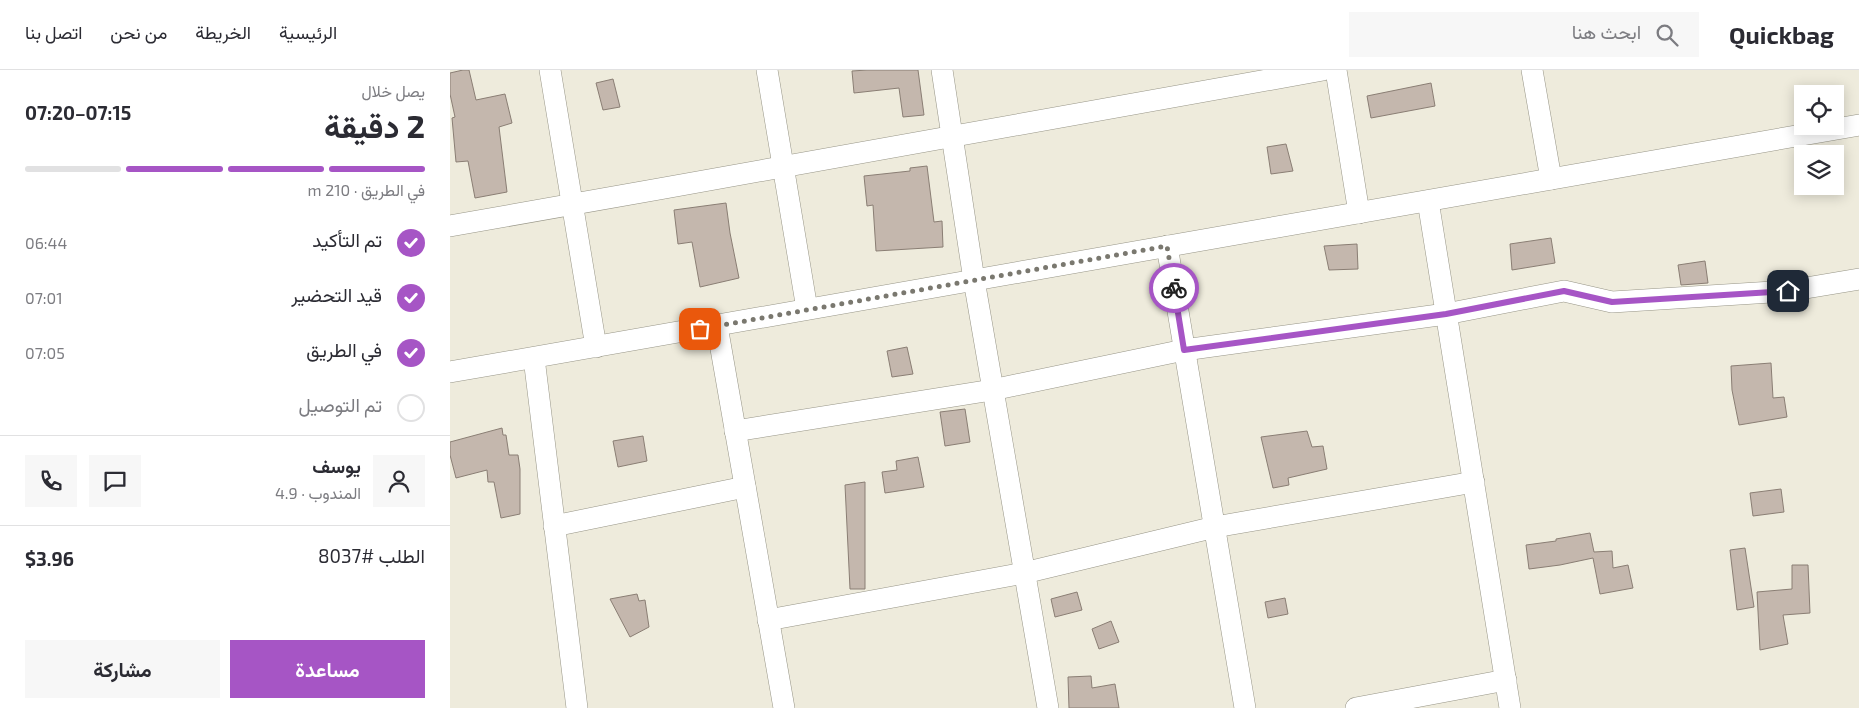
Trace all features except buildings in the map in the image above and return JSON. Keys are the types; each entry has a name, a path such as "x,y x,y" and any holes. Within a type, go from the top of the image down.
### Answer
{"street":[{"path":"550,70 596,346"},
{"path":"767,70 808,309"},
{"path":"942,70 992,390 1048,708"},
{"path":"450,226 783,168 952,135 1322,70"},
{"path":"1336,70 1358,213"},
{"path":"1532,70 1552,179"},
{"path":"450,372 1859,125"},
{"path":"1428,200 1510,708"},
{"path":"1167,246 1246,708"},
{"path":"735,431 992,390 1184,350 1446,314 1564,291 1612,302 1788,291 1859,279"},
{"path":"717,326 784,708"},
{"path":"534,358 576,708"},
{"path":"768,620 1024,573 1214,527 1474,482"},
{"path":"554,526 745,487"},
{"path":"1356,708 1506,680"}],"way so far":[{"path":"700,329 1167,246 1174,288"}],"route":[{"path":"1174,288 1184,350 1446,314 1564,291 1612,302 1788,291"}]}
